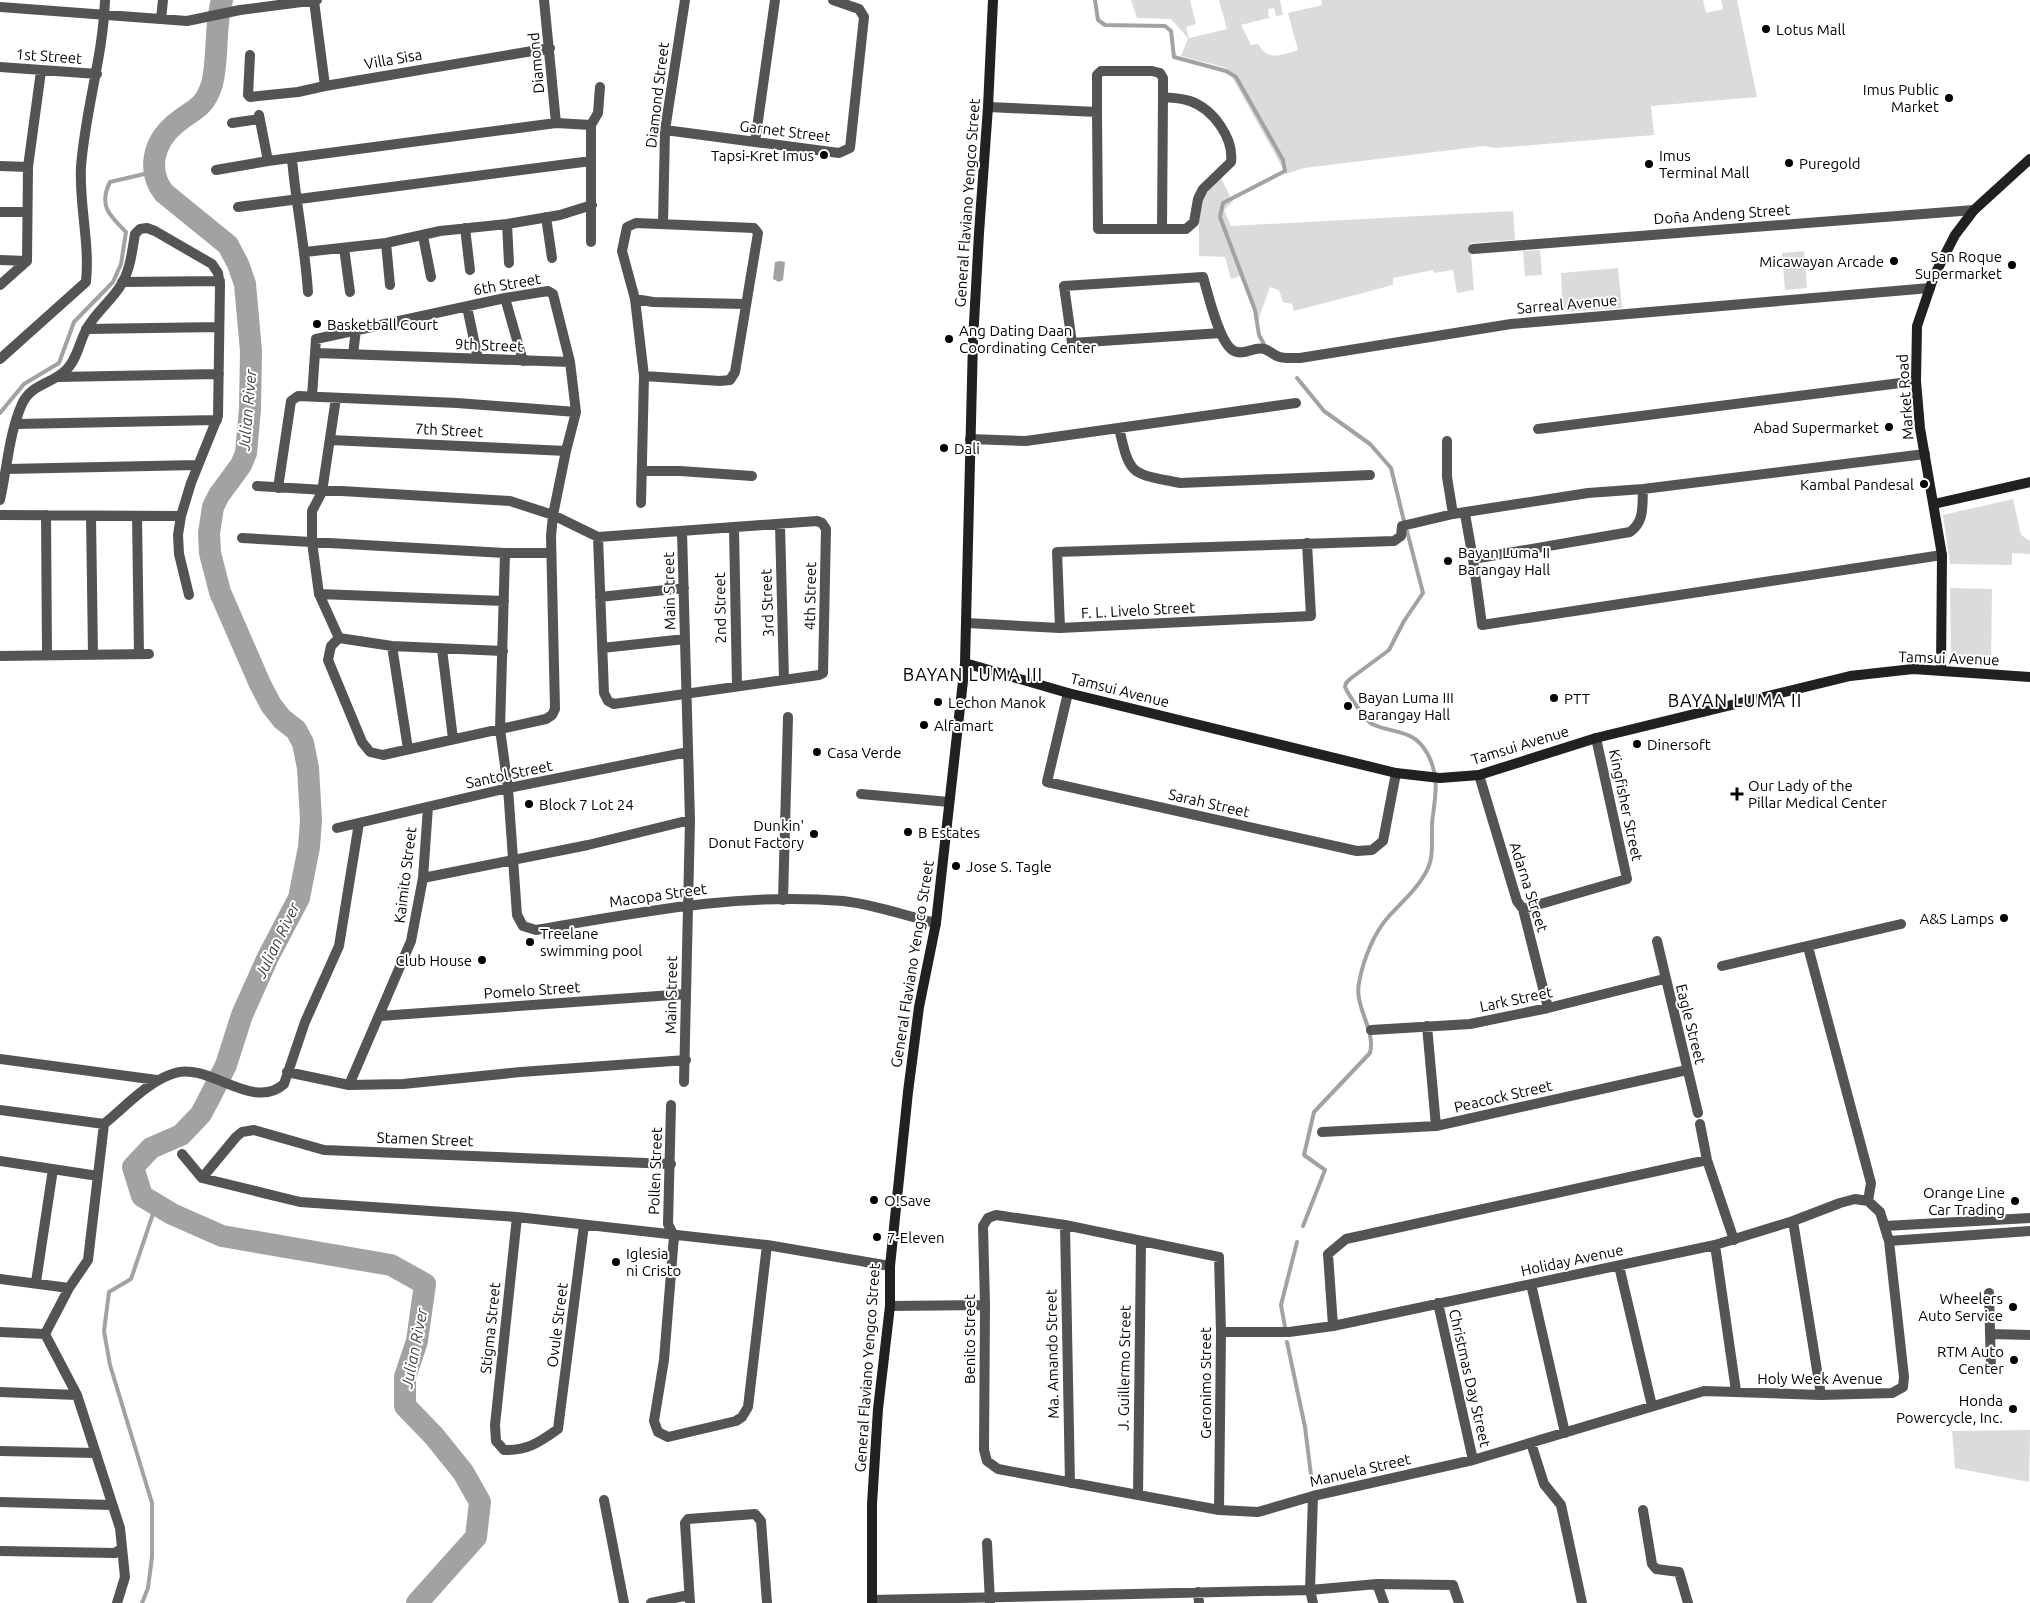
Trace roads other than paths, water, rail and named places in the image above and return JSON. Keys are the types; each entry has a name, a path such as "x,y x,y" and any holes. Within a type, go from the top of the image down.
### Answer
{"street":[{"path":"60,12 61,0"},
{"path":"0,358 86,282 88,262 81,170 84,136 97,74 105,15 105,0"},
{"path":"161,19 163,0"},
{"path":"0,7 14,4 60,12 187,21 240,10 316,0 325,86"},
{"name":"Diamond","path":"544,0 556,123"},
{"name":"Diamond Street","path":"663,224 665,130 686,0"},
{"path":"755,142 776,0"},
{"name":"Garnet Street","path":"665,130 839,153 850,148 864,17 859,9 832,0"},
{"name":"General Flaviano Yengco Street","path":"872,1602 872,1504 878,1418 890,1306 890,1266 919,1007 936,923 965,663 970,439 978,233 988,108 993,0"},
{"name":"Villa Sisa","path":"250,54 248,95 250,97 298,92 550,48"},
{"name":"1st Street","path":"0,67 97,74"},
{"path":"0,285 27,261 28,167 41,71"},
{"path":"1162,229 1163,78 1160,73 1152,71 1101,71 1098,75 1097,112 1098,229 1162,229 1186,229 1194,222 1198,199 1203,190 1231,162 1232,157 1222,130 1208,111 1192,101 1163,98"},
{"path":"591,242 591,125 598,113 600,87"},
{"path":"988,108 1097,112"},
{"path":"232,123 260,117 268,161"},
{"path":"216,170 268,161 556,123 591,125"},
{"path":"292,159 295,198 305,252 308,292"},
{"name":"Market Road","path":"1941,670 1942,555 1920,428 1916,381 1917,326 1930,288 1948,247 1974,210 2030,159"},
{"path":"238,207 295,198 591,161"},
{"path":"0,166 28,167"},
{"path":"305,252 386,243 440,231 507,224 560,215 592,205"},
{"name":"Doña Andeng Street","path":"1473,248 1974,210"},
{"path":"0,212 27,212"},
{"path":"546,217 552,258"},
{"path":"641,503 644,376 635,299 622,251 627,227 636,222 754,228 757,230 735,372 730,380 644,376"},
{"path":"507,224 509,263"},
{"path":"0,500 22,404 28,394 39,385 64,373 71,365 86,329 122,282 130,261 135,234 140,229 147,228 212,264 220,281 217,420 196,465 181,516 179,554 189,594"},
{"path":"465,228 470,270"},
{"path":"423,236 431,276"},
{"path":"386,243 390,285"},
{"path":"344,248 350,292"},
{"path":"0,260 27,261"},
{"path":"1203,277 1221,333 1072,343 1064,286 1203,277"},
{"path":"122,282 220,281"},
{"name":"Sarreal Avenue","path":"1221,333 1234,352 1266,349 1278,357 1300,358 1504,324 1930,288"},
{"name":"6th Street","path":"316,352 316,339 505,298 551,292 570,362 576,412 553,515 550,553 555,709 552,715 546,719 408,749 383,754 370,752 362,742 328,660 331,646 339,638"},
{"path":"505,298 523,361"},
{"path":"635,299 653,302 745,304"},
{"path":"467,306 478,360"},
{"path":"86,329 219,327"},
{"path":"353,354 356,330"},
{"path":"312,396 316,352"},
{"name":"9th Street","path":"316,352 478,360 570,362"},
{"path":"56,377 219,374"},
{"path":"1538,429 1916,381"},
{"path":"278,488 291,401 298,396 457,403 576,412"},
{"path":"336,398 322,492 312,511 312,542 319,594 339,638 392,646 503,651"},
{"path":"970,439 1026,441 1296,403"},
{"path":"16,424 217,420"},
{"path":"1119,428 1126,461 1133,470 1152,477 1180,482 1370,475"},
{"name":"7th Street","path":"331,440 566,451"},
{"path":"1447,442 1447,477 1453,514"},
{"path":"1060,628 1057,552 1394,541 1401,536 1402,526 1453,514 1465,514 1588,493 1643,489 1925,454"},
{"path":"7,469 196,465"},
{"path":"642,472 680,471 752,476"},
{"path":"1934,504 2030,482"},
{"path":"258,486 322,492 510,501 553,515 598,538 602,648 685,640"},
{"path":"1472,559 1630,532 1638,526 1642,516 1643,489"},
{"path":"1465,514 1482,625 1942,555"},
{"path":"0,515 181,516"},
{"path":"46,515 47,655"},
{"path":"91,516 93,655"},
{"path":"0,656 144,654 137,516"},
{"name":"4th Street","path":"602,648 604,693 608,701 614,704 819,675 824,668 826,529 822,523 817,521 682,532"},
{"name":"3rd Street","path":"780,525 784,680"},
{"name":"2nd Street","path":"734,528 737,686"},
{"name":"Main Street","path":"598,538 682,532 690,820 684,1082"},
{"path":"242,538 505,553 550,553"},
{"name":"F. L. Livelo Street","path":"967,623 1060,628 1311,616 1307,543"},
{"name":"Macopa Street","path":"505,553 500,729 508,788 517,915 519,920 528,928 536,930 687,905 732,900 844,901 936,923"},
{"path":"600,596 684,588"},
{"path":"319,594 504,601"},
{"path":"392,646 408,749"},
{"path":"442,649 453,739"},
{"name":"Tamsui Avenue","path":"965,663 1068,693 1396,773 1440,778 1479,775 1596,738 1850,676 1905,670 1941,670 2030,677"},
{"name":"Sarah Street","path":"1068,693 1048,782 1357,851 1372,850 1383,841 1396,773"},
{"path":"783,900 788,717"},
{"name":"Kingfisher Street","path":"1523,909 1628,879 1596,738"},
{"name":"Santol Street","path":"337,828 508,788 688,752"},
{"name":"Adarna Street","path":"1479,775 1517,902 1523,909 1548,1008"},
{"path":"861,794 949,802"},
{"name":"Kaimito Street","path":"349,1085 411,941 423,878 428,807"},
{"path":"423,878 513,861 690,820"},
{"path":"44,1334 69,1288 88,1260 104,1124 157,1080 177,1072 193,1073 266,1094 277,1090 284,1084 305,1022 339,946 359,823"},
{"path":"1722,966 1901,924"},
{"name":"Eagle Street","path":"1657,941 1664,978 1698,1113"},
{"path":"1808,947 1871,1183 1868,1201 1880,1212 1889,1241 2030,1231"},
{"name":"Lark Street","path":"1370,1030 1470,1024 1548,1008 1664,978"},
{"name":"Pomelo Street","path":"380,1016 686,994"},
{"path":"1427,1026 1436,1126"},
{"path":"0,1059 157,1080"},
{"path":"287,1072 349,1085 403,1084 521,1072 686,1060"},
{"name":"Peacock Street","path":"1322,1132 1436,1126 1687,1070"},
{"name":"Pollen Street","path":"671,1105 668,1224 674,1236 664,1360 654,1421 658,1432 668,1437 736,1421 742,1417 748,1407 767,1245"},
{"path":"0,1110 104,1124"},
{"path":"1700,1124 1707,1160 1734,1240"},
{"name":"Stamen Street","path":"202,1178 242,1132 254,1130 324,1150 671,1164"},
{"path":"182,1154 202,1178 300,1202 517,1217 767,1245 890,1266"},
{"path":"1333,1326 1328,1254 1346,1239 1707,1160"},
{"path":"0,1161 98,1176"},
{"path":"36,1282 53,1169"},
{"name":"Holiday Avenue","path":"1221,1332 1289,1332 1333,1326 1715,1245 1793,1221 1840,1203 1855,1199 1868,1201"},
{"name":"Benito Street","path":"988,1462 984,1450 985,1305 982,1226 988,1218 996,1215 1065,1225"},
{"name":"Stigma Street","path":"517,1217 495,1425 496,1442 504,1450 519,1451 534,1446 558,1429"},
{"path":"1885,1226 2030,1218"},
{"path":"1793,1221 1822,1395"},
{"name":"Ovule Street","path":"558,1429 584,1225"},
{"path":"1065,1225 1141,1242"},
{"name":"Ma. Amando Street","path":"1065,1225 1070,1482"},
{"name":"Holy Week Avenue","path":"1736,1390 1756,1394 1822,1395 1892,1393 1903,1387 1904,1377 1889,1241"},
{"name":"Geronimo Street","path":"1141,1242 1219,1257 1221,1332 1219,1510"},
{"name":"J. Guillermo Street","path":"1138,1495 1141,1242"},
{"path":"1715,1245 1736,1390"},
{"path":"1619,1266 1652,1406"},
{"path":"0,1279 36,1282 69,1288"},
{"path":"1531,1284 1565,1434"},
{"path":"1989,1293 1991,1370"},
{"name":"Christmas Day Street","path":"1438,1303 1473,1460"},
{"path":"890,1306 985,1305"},
{"path":"0,1332 44,1334"},
{"path":"44,1334 77,1395 120,1528 125,1577 117,1603"},
{"path":"1990,1334 2030,1335"},
{"name":"Manuela Street","path":"988,1462 998,1469 1138,1495 1219,1510 1258,1512 1313,1496 1473,1460 1704,1391 1736,1390"},
{"path":"0,1392 77,1395"},
{"path":"1531,1444 1544,1484 1561,1505 1582,1603"},
{"path":"0,1451 96,1453"},
{"path":"1313,1496 1310,1590 1313,1603"},
{"path":"604,1500 624,1603"},
{"path":"0,1502 112,1505"},
{"path":"1643,1510 1652,1564 1656,1569 1679,1572 1688,1603"},
{"path":"651,1603 689,1599 685,1523 688,1519 756,1514 761,1521 767,1603"},
{"path":"988,1543 990,1600"},
{"path":"0,1551 116,1554 121,1549"},
{"path":"872,1602 1199,1598 1377,1584 1453,1585 1459,1603"},
{"path":"1377,1584 1384,1603"}],"waterway":[{"name":"Julian River","path":"222,0 218,21 214,74 209,93 197,108 174,125 161,140 157,149 154,167 155,176 164,193 228,245 238,264 245,284 251,351 250,409 246,453 241,465 219,495 213,507 209,533 210,553 220,592 260,684 271,705 282,719 296,730 303,743 308,768 311,820 309,847 299,898 268,957 242,1015 226,1065 201,1114 181,1135 151,1148 133,1167 142,1196 172,1214 222,1236 391,1265 425,1284 417,1341 405,1377 405,1406 434,1436 463,1472 480,1502 476,1537 417,1603"},
{"path":"1095,0 1098,20 1105,25 1165,26 1171,31 1174,57 1226,71 1236,77 1283,160 1285,171 1223,203 1220,217 1255,310 1259,335 1265,346"},
{"path":"0,413 24,384 59,363 74,322 113,282 121,264 126,232 115,221 106,204 105,198 110,182 153,172"},
{"path":"1297,378 1324,411 1370,444 1391,468 1404,521"},
{"path":"1303,1226 1325,1170 1304,1155 1314,1112 1370,1053 1370,1036 1358,992 1366,956 1384,922 1421,881 1428,868 1431,856 1436,784 1431,761 1427,753 1409,735 1369,722 1345,687 1350,679 1389,650 1404,621 1423,593 1407,531"},
{"path":"142,1603 148,1588 152,1557 152,1503 110,1365 104,1331 109,1292 131,1279 156,1205"},
{"path":"1285,1327 1281,1305 1297,1242"},
{"path":"1287,1342 1305,1427 1312,1483"}],"place":[{"name":"Lotus Mall","path":"1766,29"},
{"name":"Imus Public Market","path":"1949,98"},
{"name":"Tapsi-Kret Imus","path":"824,155"},
{"name":"Puregold","path":"1789,163"},
{"name":"Imus Terminal Mall","path":"1649,164"},
{"name":"Micawayan Arcade","path":"1894,261"},
{"name":"San Roque Supermarket","path":"2012,265"},
{"name":"Basketball Court","path":"317,324"},
{"name":"Ang Dating Daan Coordinating Center","path":"949,339"},
{"name":"Abad Supermarket","path":"1889,427"},
{"name":"Dali","path":"944,448"},
{"name":"Kambal Pandesal","path":"1924,484"},
{"name":"Bayan Luma II Barangay Hall","path":"1448,561"},
{"name":"PTT","path":"1554,698"},
{"name":"Lechon Manok","path":"938,702"},
{"name":"Bayan Luma III Barangay Hall","path":"1348,706"},
{"name":"Alfamart","path":"924,725"},
{"name":"Dinersoft","path":"1637,744"},
{"name":"Casa Verde","path":"817,752"},
{"name":"Our Lady of the Pillar Medical Center","path":"1737,794"},
{"name":"Block 7 Lot 24","path":"529,804"},
{"name":"B Estates","path":"908,832"},
{"name":"Dunkin' Donut Factory","path":"814,834"},
{"name":"Jose S. Tagle","path":"956,866"},
{"name":"A&S Lamps","path":"2004,918"},
{"name":"Treelane swimming pool","path":"530,942"},
{"name":"Club House","path":"482,960"},
{"name":"O!Save","path":"874,1200"},
{"name":"Orange Line Car Trading","path":"2015,1201"},
{"name":"7-Eleven","path":"877,1237"},
{"name":"Iglesia ni Cristo","path":"616,1262"},
{"name":"Wheelers Auto Service","path":"2013,1307"},
{"name":"RTM Auto Center","path":"2014,1360"},
{"name":"Honda Powercycle, Inc.","path":"2013,1409"}],"district":[{"name":"BAYAN LUMA III","path":"973,674"},
{"name":"BAYAN LUMA II","path":"1735,700"}]}
